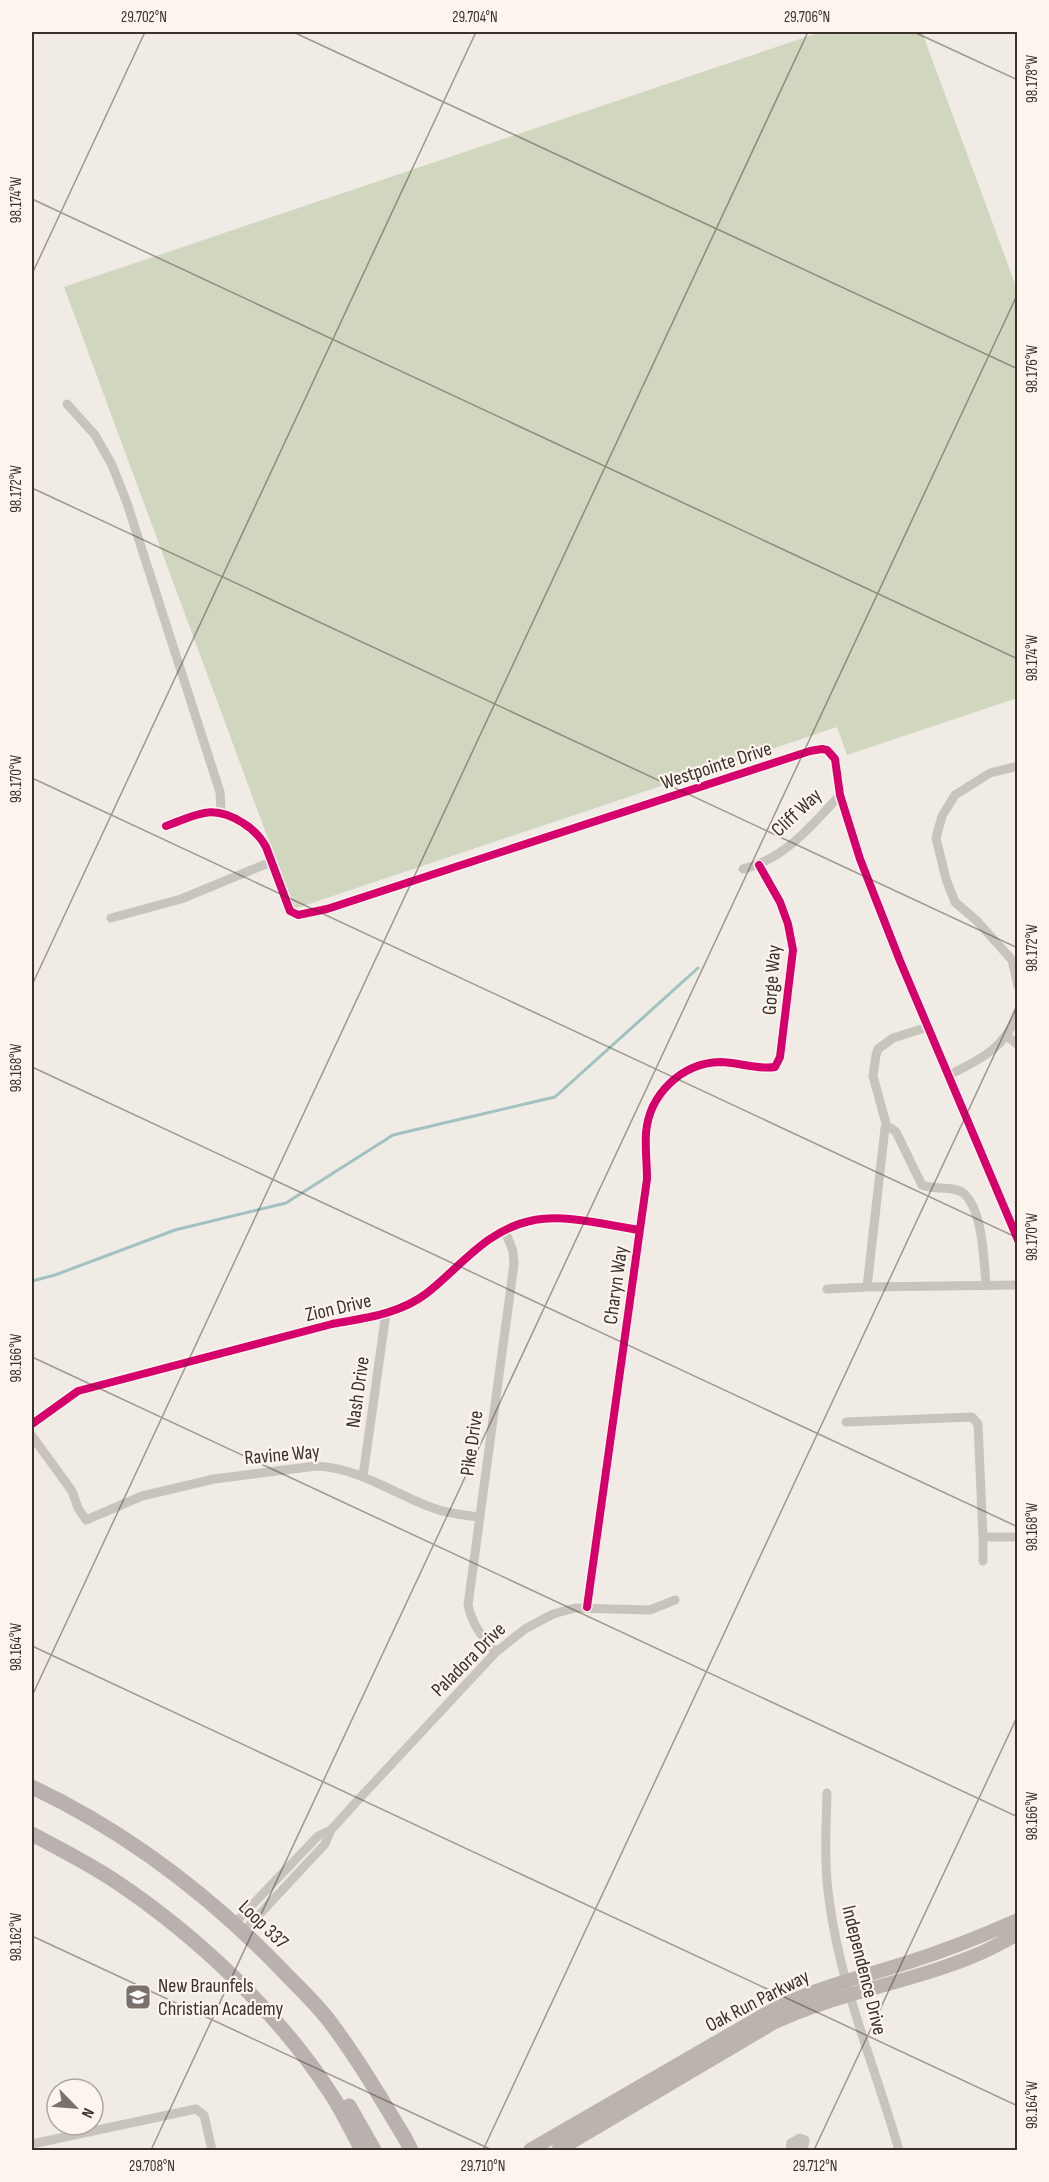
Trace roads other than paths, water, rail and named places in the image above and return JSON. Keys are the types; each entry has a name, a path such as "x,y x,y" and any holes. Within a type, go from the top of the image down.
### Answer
{"main road":[{"name":"Loop 337","path":"32,1787 75,1807 154,1859 239,1927 328,2020 367,2077 411,2151"},
{"path":"32,1834 86,1863 158,1912 243,1986 297,2048 332,2095 362,2151"},
{"path":"158,1912 174,1919 203,1938 241,1973 290,2025 342,2095 374,2151"}],"street":[{"path":"67,404 95,435 120,484 220,792 221,812 204,812 166,826"},
{"name":"Westpointe Drive","path":"221,812 243,822 258,834 290,911 298,915 350,902 816,749 827,750 833,756 840,795 860,859 1017,1240"},
{"path":"1017,766 990,773 955,795 942,816 936,838 946,879 955,902 997,941 1012,960 1017,986"},
{"name":"Cliff Way","path":"743,869 759,865 800,838 840,795"},
{"path":"111,918 181,898 271,862"},
{"name":"Gorge Way","path":"759,865 780,902 788,924 793,950 780,1056 775,1067"},
{"path":"949,1076 989,1054 1007,1036 1017,1011"},
{"path":"867,1287 884,1131 887,1128 873,1076 876,1055 878,1049 893,1038 928,1027"},
{"path":"1007,1036 1017,1045"},
{"name":"Charyn Way","path":"587,1607 647,1179 646,1133 652,1108 666,1085 686,1071 710,1063 775,1067"},
{"path":"887,1128 896,1132 922,1185 955,1190 966,1197 975,1214 982,1236 986,1285"},
{"name":"Zion Drive","path":"32,1424 78,1391 332,1324 400,1309 426,1294 491,1238 529,1221 567,1220 639,1230"},
{"name":"Pike Drive","path":"496,1652 478,1632 471,1620 468,1605 514,1264 513,1251 505,1231"},
{"path":"827,1289 1017,1285"},
{"name":"Nash Drive","path":"363,1476 386,1313"},
{"path":"846,1422 972,1417 978,1424 983,1561"},
{"name":"Ravine Way","path":"32,1437 72,1491 78,1508 86,1520 142,1496 214,1479 306,1466 329,1466 363,1476 436,1510 479,1517"},
{"path":"983,1537 1017,1537"},
{"name":"Paladora Drive","path":"239,1927 325,1844 332,1830 496,1652 538,1621 564,1611 587,1607 651,1610 675,1600"},
{"name":"Independence Drive","path":"827,1793 826,1872 833,1923 850,1995 899,2151"},
{"name":"Oak Run Parkway","path":"530,2151 555,2134 776,2008 822,1988 957,1946 1017,1920"},
{"name":"Oak Run Parkway","path":"558,2151 773,2023 804,2008 978,1955 1017,1934"},
{"path":"32,2144 192,2109 204,2115 212,2151"},
{"path":"790,2151 791,2143 800,2138 805,2140 804,2146 796,2151"}],"waterway":[{"path":"32,1281 55,1275 175,1230 286,1203 393,1135 555,1097 698,968"}],"place":[{"name":"New Braunfels Christian Academy","path":"138,1997"}]}
